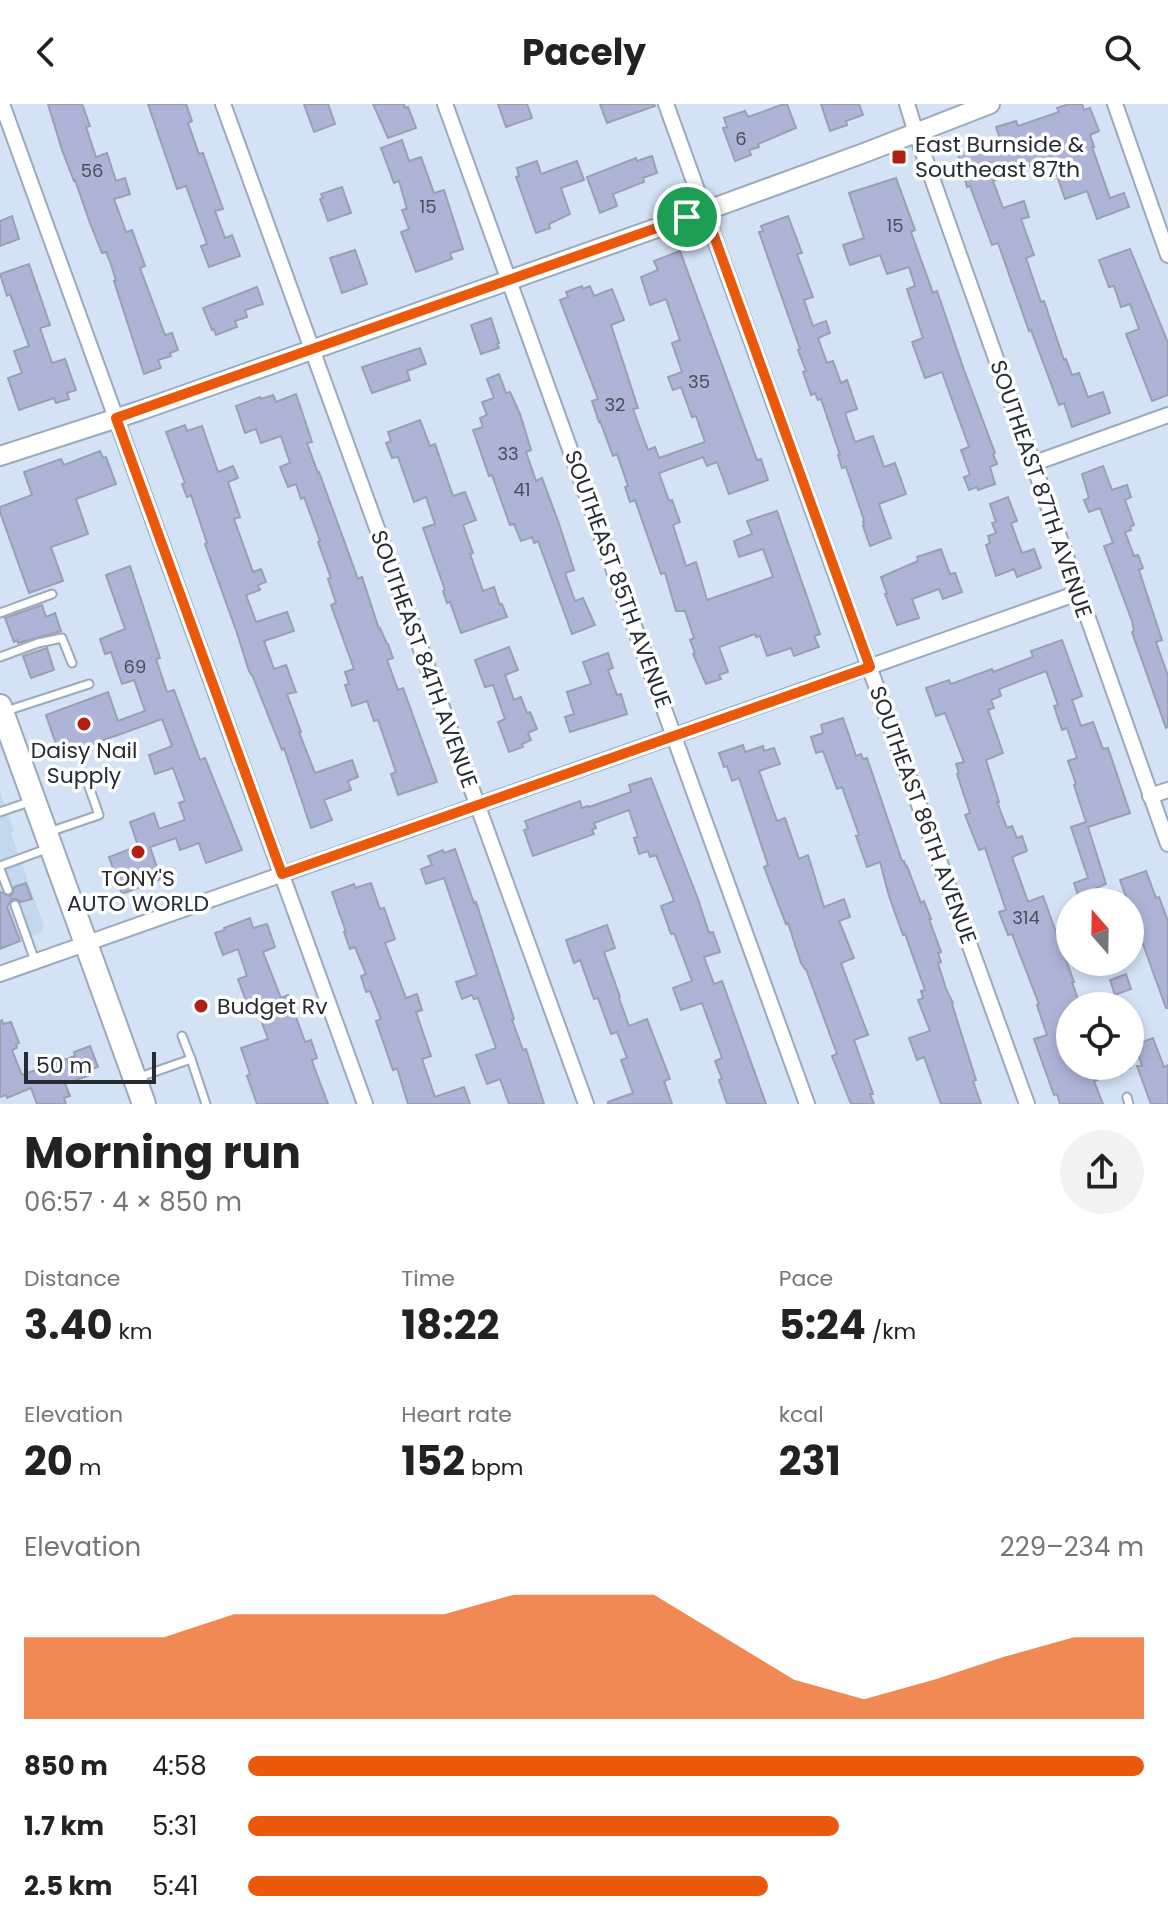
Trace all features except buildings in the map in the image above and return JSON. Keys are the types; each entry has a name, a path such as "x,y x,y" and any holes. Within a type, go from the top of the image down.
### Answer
{"main road":[{"path":"1,709 144,1104"}],"street":[{"path":"2,104 365,1104"},
{"name":"SOUTHEAST 84TH AVENUE","path":"223,104 586,1104"},
{"name":"SOUTHEAST 85TH AVENUE","path":"445,104 807,1104"},
{"name":"SOUTHEAST 86TH AVENUE","path":"666,104 1027,1104"},
{"name":"SOUTHEAST 87TH AVENUE","path":"907,104 1168,844"},
{"path":"0,456 705,211 990,104"},
{"path":"1115,104 1168,255"},
{"path":"1032,464 1168,415"},
{"path":"0,974 1078,593"},
{"path":"1150,796 1168,790"}],"lane":[{"path":"0,613 52,594"},
{"path":"0,657 62,638 72,663"},
{"path":"1,709 89,684"},
{"path":"8,890 0,868 99,815 88,784"},
{"path":"0,812 34,800"},
{"path":"15,905 35,961"},
{"path":"182,1036 206,1104"},
{"path":"135,1079 191,1059"}],"shaded area":[{"path":"0,792 44,926 42,932 0,946"}],"place":[{"name":"East Burnside & Southeast 87th","path":"899,157"},
{"name":"Daisy Nail Supply","path":"84,724"},
{"name":"TONY'S AUTO WORLD","path":"138,852"},
{"name":"Budget Rv","path":"201,1006"}],"route":[{"path":"705,211 870,667 282,874 116,418 687,217 705,211"}]}
